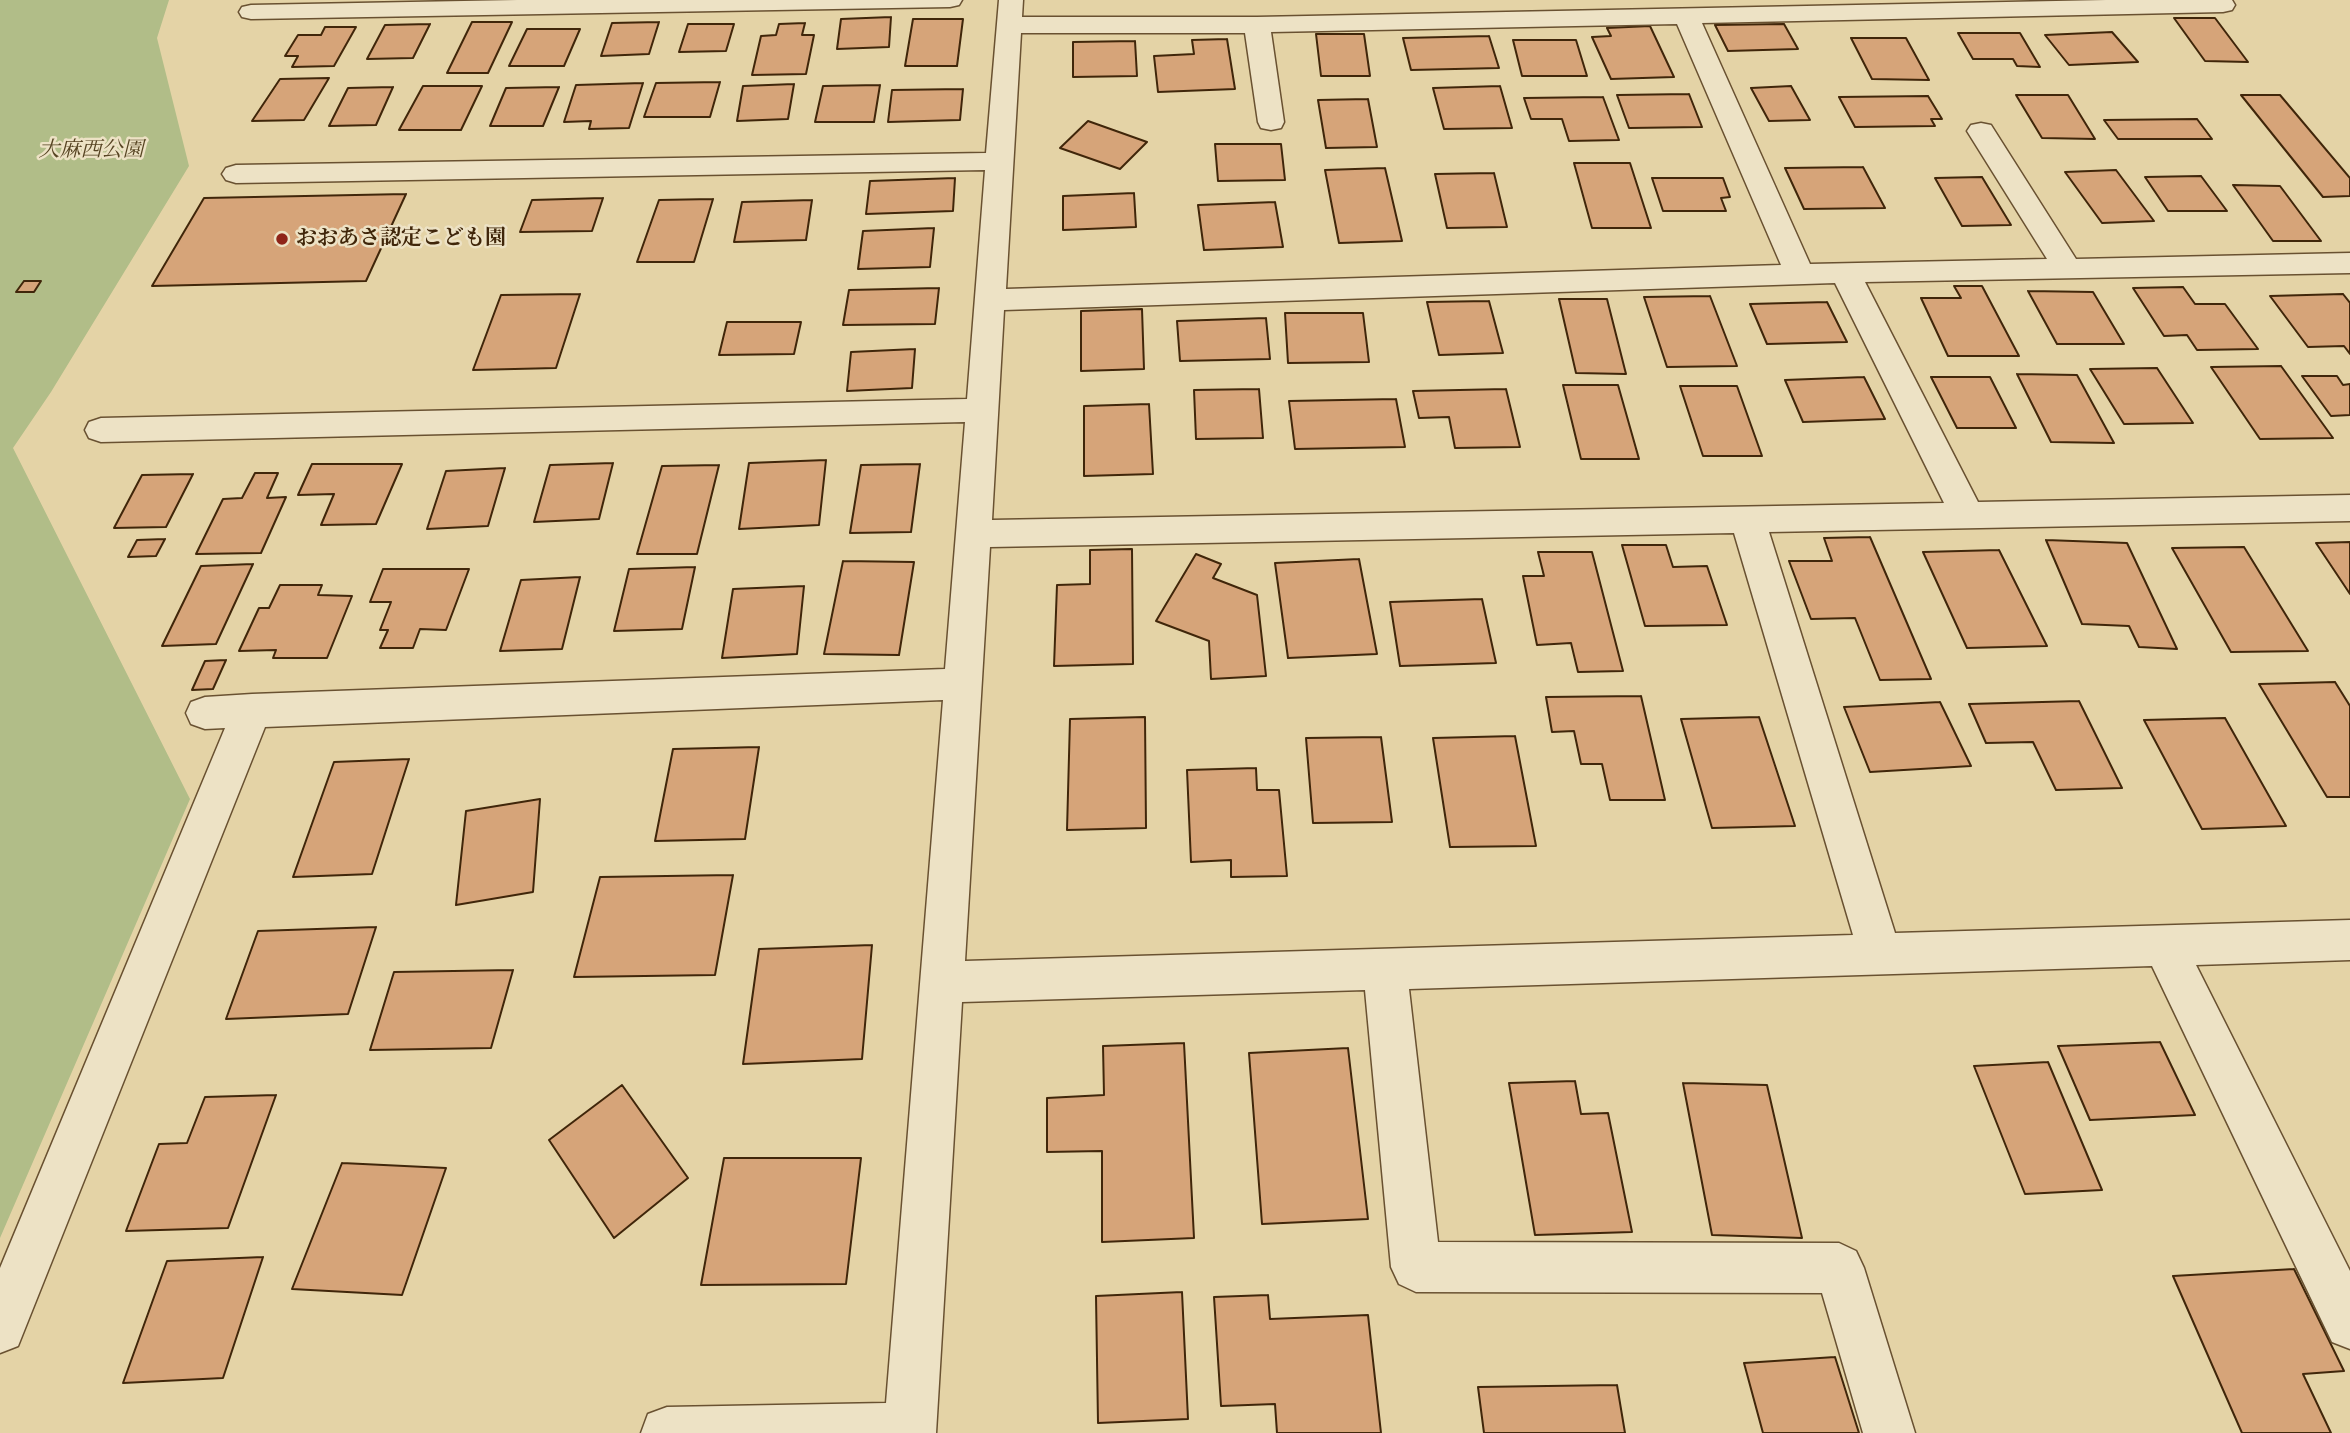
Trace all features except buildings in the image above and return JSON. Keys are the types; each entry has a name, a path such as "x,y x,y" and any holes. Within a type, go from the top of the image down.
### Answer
{"street":[{"path":"251,12 950,0"},
{"path":"667,1433 910,1431 1011,13 1258,24 2223,5 2218,0"},
{"path":"1686,16 1800,275"},
{"path":"1258,24 1270,122"},
{"path":"1981,131 2068,269"},
{"path":"236,174 1000,161"},
{"path":"990,300 1800,275 2350,263"},
{"path":"1845,274 1967,515"},
{"path":"101,430 983,410"},
{"path":"974,534 2350,509"},
{"path":"1748,520 1880,954"},
{"path":"205,713 963,684"},
{"path":"0,1328 252,710"},
{"path":"942,982 2350,940"},
{"path":"2164,945 2350,1324"},
{"path":"1385,969 1416,1267 1839,1268 1889,1433"}],"green space":[{"name":"大麻西公園","path":"0,0 169,0 157,38 189,166 51,392 13,448 190,799 0,1238"}],"place":[{"name":"おおあさ認定こども園","path":"282,239"}]}
